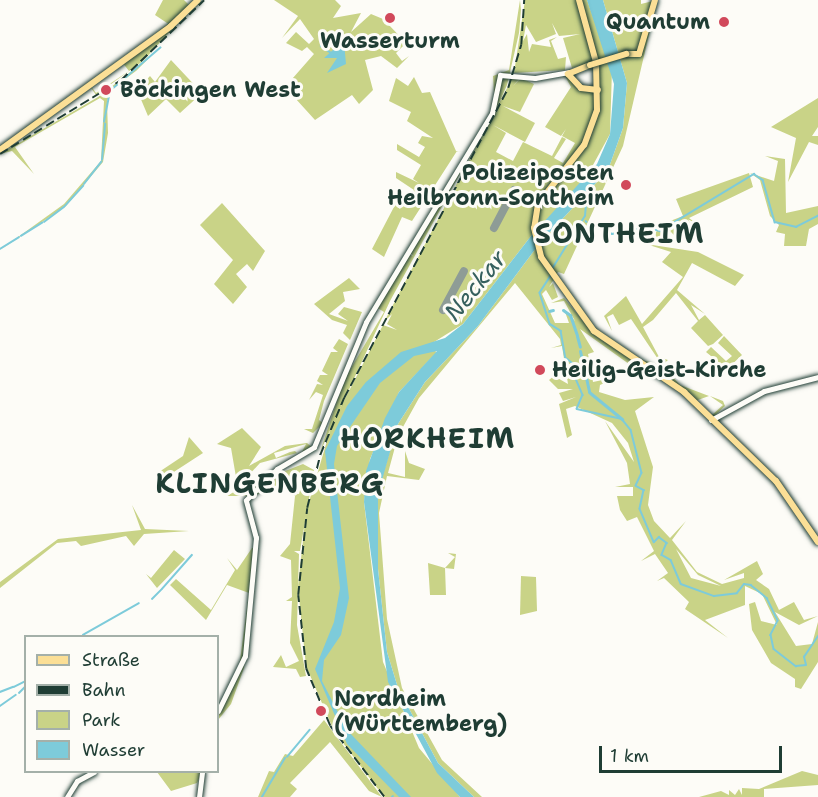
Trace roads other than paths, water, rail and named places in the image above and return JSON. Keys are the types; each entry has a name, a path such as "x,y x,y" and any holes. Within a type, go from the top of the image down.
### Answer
{"main road":[{"path":"0,150 87,83 118,63 198,0"},
{"path":"579,0 596,88 587,140 541,196 534,223 541,257 554,282 604,340 680,388 715,417 717,426 776,481 818,542"},
{"path":"219,709 243,666 256,541 245,502 277,469 315,447 375,306 485,125 495,104 498,77 507,72 529,78 568,75 638,50 655,0"},
{"path":"568,75 596,88"},
{"path":"715,417 727,407 818,377"},
{"path":"67,797 77,781 91,773"},
{"path":"199,797 202,773"}],"water":[{"path":"587,0 603,0 627,83 623,128 608,170 539,244 478,326 425,382 398,424 378,494 378,569 387,652 398,688 438,763 474,797 460,797 437,773 388,682 364,502 366,471 385,418 399,392 437,351 414,356 380,383 337,446 334,464 349,598 341,635 324,660 322,681 347,730 411,797 399,797 347,744 315,669 334,622 340,588 325,451 347,406 366,382 401,352 445,338 463,324 531,236 597,164 610,134 614,84"},
{"path":"330,42 344,42 346,64 327,73 337,58 324,58 333,50"}],"waterway":[{"path":"321,46 330,52"},
{"path":"111,90 160,48"},
{"path":"104,122 110,92"},
{"path":"102,160 105,124"},
{"path":"84,184 101,162"},
{"path":"589,224 612,234 645,227 660,231 754,174 763,180 775,222 796,227 818,216"},
{"path":"65,206 83,186"},
{"path":"552,269 585,216 587,195"},
{"path":"44,222 64,207"},
{"path":"21,236 42,223"},
{"path":"0,249 19,237"},
{"path":"551,276 540,293 550,324 561,331 566,358 579,368 574,374 583,395 577,409 622,419 631,430 642,473 636,486 644,490 640,509 654,542 659,537 667,543 662,555 671,560 681,584 714,596 737,593 744,584 751,585 767,598 778,621 771,635 774,649 796,666 806,665 804,657 818,636"},
{"path":"549,311 553,310"},
{"path":"563,310 570,315 577,335"},
{"path":"577,336 580,347"},
{"path":"580,351 589,391"},
{"path":"589,392 622,419"},
{"path":"244,487 252,480"},
{"path":"162,589 192,555"},
{"path":"152,599 161,590"},
{"path":"83,635 139,603"},
{"path":"14,687 24,682"},
{"path":"0,692 13,687"},
{"path":"19,693 24,688"},
{"path":"0,706 16,695"},
{"path":"287,757 310,730"},
{"path":"262,797 285,758"}],"railway":[{"path":"0,154 121,80 204,0"},
{"path":"384,797 330,726 306,669 298,595 307,508 320,455 344,398 508,88 521,45 524,0"}],"place":[{"name":"Wasserturm","path":"390,18"},
{"name":"Quantum","path":"724,22"},
{"name":"Böckingen West","path":"106,90"},
{"name":"Polizeiposten Heilbronn-Sontheim","path":"626,185"},
{"name":"Heilig-Geist-Kirche","path":"540,370"},
{"name":"Nordheim (Württemberg)","path":"321,711"}],"district":[{"name":"SONTHEIM","path":"620,233"},
{"name":"HORKHEIM","path":"428,438"},
{"name":"KLINGENBERG","path":"270,483"}],"water label":[{"name":"Neckar","path":"476,286"}]}
